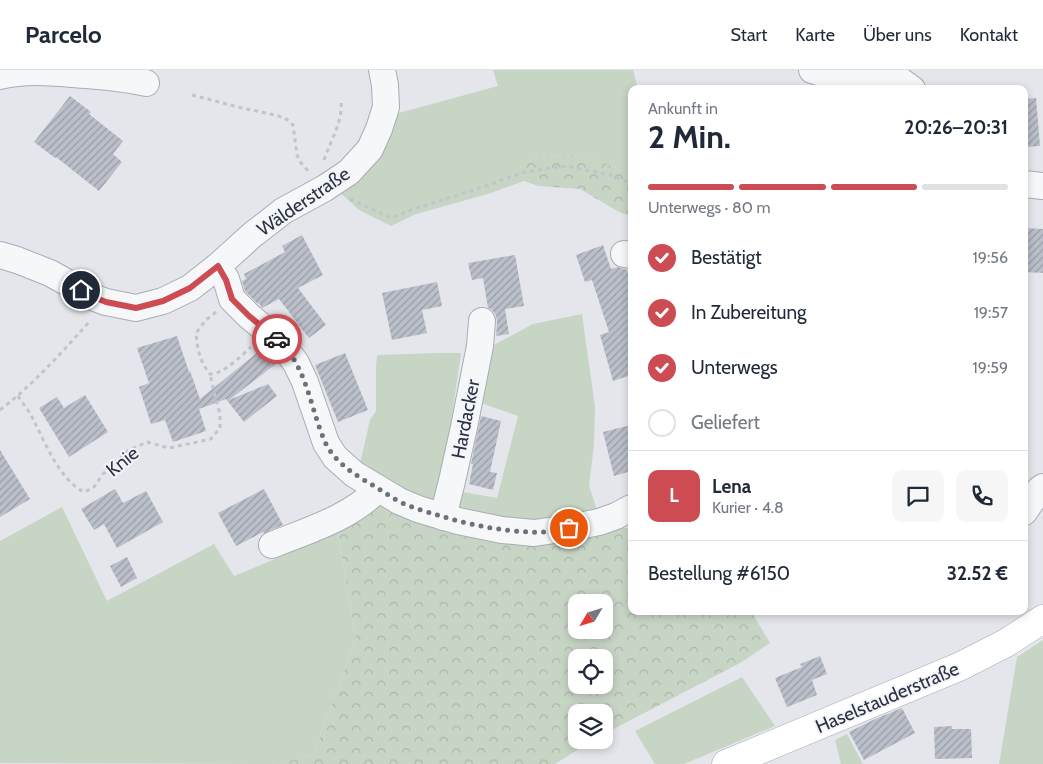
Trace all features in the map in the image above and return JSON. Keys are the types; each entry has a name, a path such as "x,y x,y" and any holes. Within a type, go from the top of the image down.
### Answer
{"main road":[{"name":"Haselstauderstraße","path":"726,764 961,666 1006,643 1043,619"}],"street":[{"name":"Wälderstraße","path":"0,255 50,273 106,302 136,308 163,301 190,288 323,176 349,172 370,149 386,108 382,70"},
{"path":"812,70 836,78 898,79 906,85"},
{"path":"0,76 15,72 60,73 101,76 146,83"},
{"path":"1028,184 1043,186"},
{"path":"218,266 226,280 232,299 280,342 296,363 305,382 326,443 335,457 354,474 399,501 458,521 502,530 534,533 599,522 628,510"},
{"name":"Hardacker","path":"443,516 464,427 480,346 482,322"},
{"path":"272,545 334,520 362,503 378,488"},
{"path":"1028,506 1043,488"}],"path":[{"path":"192,95 285,118 293,126 297,155 301,162"},
{"path":"341,99 342,111 334,138 328,149 323,176 331,198 341,194 355,203 391,218 521,173 550,168 567,166 610,175 628,182"},
{"name":"Knie","path":"18,396 32,417 56,462 75,488 84,492 94,487 103,474 129,450 147,442 169,448 211,439 220,428 220,414 210,374 198,350 196,333 206,320 232,299"},
{"path":"0,410 18,396 67,347 106,302"},
{"path":"210,374 216,374 236,360 267,331"}],"green space":[{"path":"493,70 633,70 637,85 628,85 628,174 587,155 528,156 524,181 488,194 416,214 391,226 359,210 335,188 395,114 498,86"},
{"path":"587,155 628,174 628,215 619,212 580,189 538,186 524,181 527,156"},
{"path":"582,314 595,407 594,445 589,486 598,513 537,525 451,511 457,491 497,498 518,416 481,403 492,346 533,324"},
{"path":"461,353 440,498 425,504 359,468 370,420 376,411 377,355"},
{"path":"382,501 410,515 628,528 628,615 753,615 770,643 740,663 613,729 613,704 568,704 568,749 579,749 555,764 276,764 313,755 356,639 338,533"},
{"path":"62,507 107,601 214,544 234,576 338,533 356,639 313,755 276,764 0,763 0,541"},
{"path":"1043,640 1043,764 999,764 1017,657"},
{"path":"742,677 775,726 684,764 655,764 635,731"},
{"path":"847,734 863,764 841,764 835,740"}],"building":[{"path":"70,96 123,141 113,154 122,162 99,191 34,142"},
{"path":"1036,98 1040,146 1028,147 1028,99"},
{"path":"1028,228 1043,229 1043,273 1028,272"},
{"path":"302,235 323,275 298,288 326,325 309,338 279,299 262,308 245,291 242,281 246,279 244,274 285,252 282,246"},
{"path":"603,245 611,269 618,267 627,270 628,376 613,381 600,335 609,332 592,280 585,282 576,255"},
{"path":"515,255 524,306 505,309 509,334 496,336 496,315 488,308 483,278 472,280 468,263"},
{"path":"437,282 442,306 422,310 427,333 392,340 382,293"},
{"path":"177,336 200,399 263,348 269,352 277,363 229,400 268,384 277,396 244,422 226,399 199,409 206,431 173,442 165,420 151,424 139,387 149,383 137,348"},
{"path":"345,353 368,410 338,422 315,365"},
{"path":"85,395 108,432 69,457 39,408 57,397 64,408"},
{"path":"481,416 501,421 490,472 497,473 493,490 469,484 473,464 471,464"},
{"path":"628,426 628,472 614,476 603,432"},
{"path":"0,450 30,499 0,517"},
{"path":"115,489 123,503 146,491 163,522 117,548 104,524 94,530 81,509"},
{"path":"264,489 283,525 263,532 236,546 218,513"},
{"path":"127,557 137,578 121,587 110,566"},
{"path":"820,656 827,674 812,680 817,695 787,707 775,678 802,667 800,664"},
{"path":"902,708 915,733 864,760 849,732"},
{"path":"952,726 952,729 971,729 972,758 935,759 934,727"}],"way so far":[{"path":"277,339 296,363 305,382 326,443 335,457 354,474 399,501 458,521 502,530 534,533 569,528"}],"route":[{"path":"81,290 106,302 136,308 163,301 190,288 218,266 226,280 232,299 277,339"}]}
